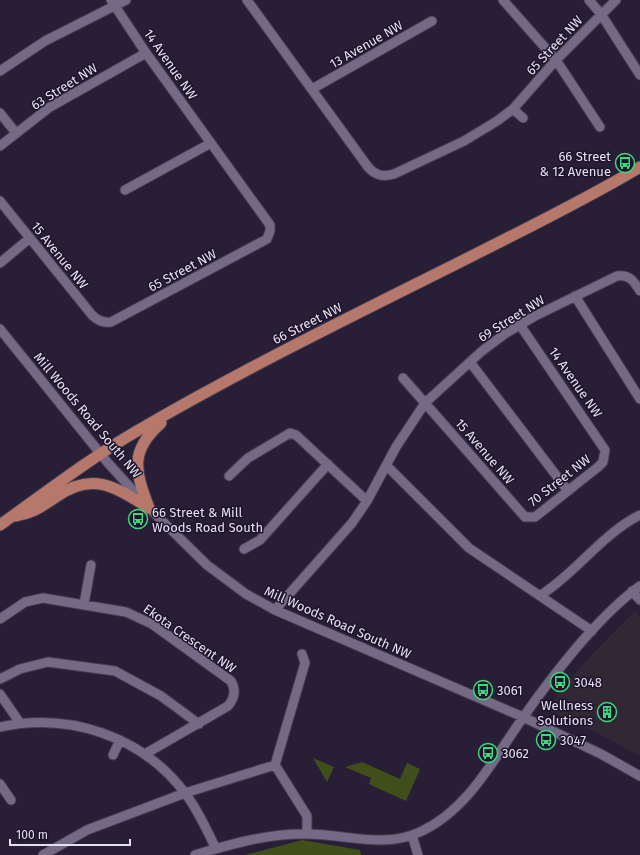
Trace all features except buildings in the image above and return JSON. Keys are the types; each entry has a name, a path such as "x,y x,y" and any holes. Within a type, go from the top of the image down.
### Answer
{"main road":[{"name":"66 Street NW","path":"0,525 135,432 268,359 534,224 640,167"},
{"path":"149,508 136,466 139,453 150,433 186,404"},
{"path":"12,517 32,513 71,488 97,483 112,486 149,508"}],"street":[{"path":"0,71 45,41 113,3 126,0"},
{"path":"247,0 312,89"},
{"path":"503,0 556,60 600,127"},
{"path":"589,0 601,14 640,75"},
{"name":"65 Street NW","path":"312,89 368,166 379,175 385,177 457,144 497,122 513,109 556,60 616,0"},
{"name":"14 Avenue NW","path":"113,3 146,52 270,225 269,234"},
{"name":"13 Avenue NW","path":"312,89 432,21"},
{"name":"63 Street NW","path":"0,146 50,107 146,52"},
{"path":"513,109 523,118"},
{"path":"0,113 16,134"},
{"path":"125,190 211,143"},
{"name":"15 Avenue NW","path":"0,201 92,315 103,322"},
{"name":"65 Street NW","path":"103,322 111,322 262,242 267,239 269,234"},
{"path":"0,262 30,238"},
{"name":"69 Street NW","path":"275,610 352,523 367,501 396,447 425,403 482,351 520,325 617,276 624,275 630,278 640,291"},
{"path":"575,296 640,399"},
{"name":"14 Avenue NW","path":"520,325 602,444 605,450 604,457"},
{"name":"Mill Woods Road South NW","path":"0,329 101,454 149,508 207,565 246,594 275,610 523,717 601,754 640,776"},
{"path":"470,362 568,491"},
{"path":"403,378 425,403"},
{"name":"15 Avenue NW","path":"425,403 525,517"},
{"path":"229,476 248,458 290,433 296,435 367,501"},
{"name":"70 Street NW","path":"525,517 535,517 598,467 603,462 604,457"},
{"path":"244,549 260,540 328,464"},
{"path":"387,466 469,548 592,631"},
{"path":"541,596 559,584 599,544 640,515"},
{"path":"84,604 91,565"},
{"path":"194,855 273,836 307,834 371,841 401,838 412,835 442,819 462,802 523,717 592,631 617,604 640,586"},
{"path":"632,591 640,600"},
{"name":"Ekota Crescent NW","path":"0,619 25,602 37,599 50,599 126,612 145,620 231,681 234,692 231,703 199,724 145,754"},
{"path":"302,654 305,663 274,765 307,816 307,834"},
{"path":"0,679 20,669 48,662 115,671 161,696 199,724"},
{"path":"0,694 20,723"},
{"path":"0,727 20,723 50,722 78,726 93,729 120,740 145,754 168,773 185,793 200,815 216,849"},
{"path":"113,755 120,740"},
{"path":"43,855 80,833 185,793 274,765"},
{"path":"0,784 11,800"},
{"path":"412,835 418,855"}],"shaded area":[{"path":"635,611 640,617 640,756 547,709 583,664"}],"green space":[{"path":"313,758 334,767 327,782"},
{"path":"362,762 400,779 407,763 420,769 406,801 369,784 371,778 345,767"},
{"path":"302,840 360,850 361,855 245,855"}],"place":[{"name":"66 Street & 12 Avenue","path":"625,163"},
{"name":"66 Street & Mill Woods Road South","path":"138,519"},
{"name":"3048","path":"560,682"},
{"name":"3061","path":"483,690"},
{"name":"Wellness Solutions","path":"607,712"},
{"name":"3047","path":"546,740"},
{"name":"3062","path":"488,753"}]}
